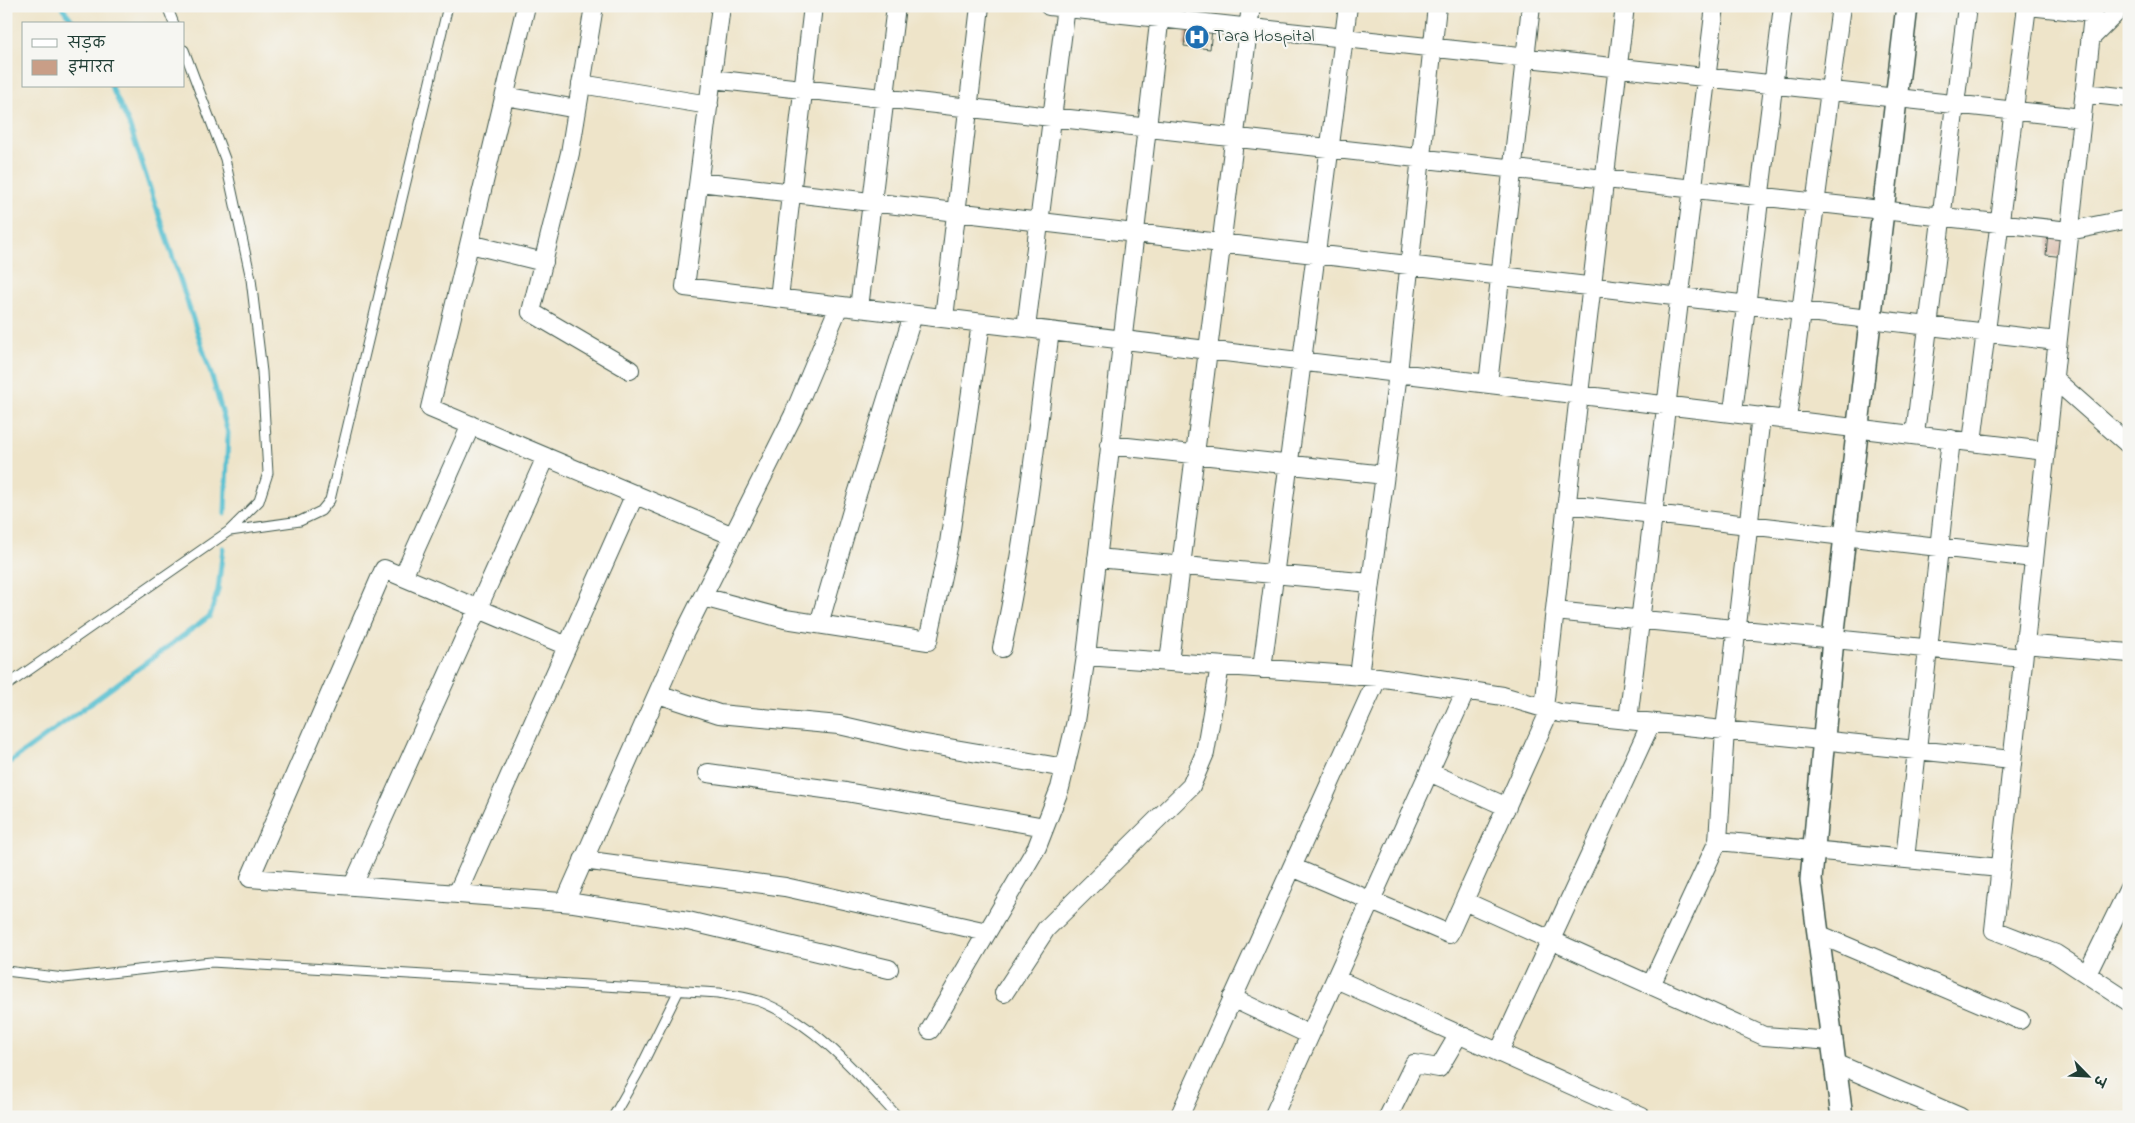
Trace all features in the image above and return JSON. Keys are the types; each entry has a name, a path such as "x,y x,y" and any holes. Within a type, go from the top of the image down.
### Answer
{"street":[{"path":"526,6 430,408 733,536"},
{"path":"594,6 570,153 531,312 630,370"},
{"path":"721,6 685,287 2045,451"},
{"path":"778,298 813,6"},
{"path":"859,308 896,6"},
{"path":"944,318 980,6"},
{"path":"1169,662 1251,6"},
{"path":"1262,670 1348,6"},
{"path":"1359,676 1398,373 1437,6"},
{"path":"1488,384 1531,6"},
{"path":"1292,867 1449,934 1547,709 1555,611 1579,394 1625,6"},
{"path":"1628,720 1715,6"},
{"path":"1733,412 1783,6"},
{"path":"1787,419 1841,6"},
{"path":"1842,1117 1811,880 1833,639 1907,6"},
{"path":"1915,434 1967,6"},
{"path":"1972,442 2013,111 2028,6 2094,10 1994,930 2056,954 2129,1002"},
{"path":"2090,39 2123,6"},
{"path":"1026,328 1052,118 1060,7 1160,12 1248,28 2082,118"},
{"path":"930,1030 1037,847 1060,788 1076,721 1086,656 1160,12"},
{"path":"712,80 2069,231 2129,219"},
{"path":"581,84 709,105"},
{"path":"2084,93 2129,98"},
{"path":"505,96 577,109"},
{"path":"698,182 2057,341"},
{"path":"470,244 544,262"},
{"path":"565,902 703,597 793,416 839,306"},
{"path":"820,624 853,507 913,315"},
{"path":"703,597 785,619 928,641 949,544 981,323"},
{"path":"1002,648 1011,607 1026,510 1050,332"},
{"path":"2053,378 2129,445"},
{"path":"1651,985 1718,841 1726,730 1761,416"},
{"path":"403,577 471,425"},
{"path":"1905,859 1951,439"},
{"path":"1109,445 1385,474"},
{"path":"353,886 546,457"},
{"path":"457,894 635,494"},
{"path":"1567,504 2033,558"},
{"path":"1096,558 1371,583"},
{"path":"567,646 384,569 250,878 565,902 688,921 888,968"},
{"path":"1555,611 1927,648 2129,653"},
{"path":"1086,656 1378,677 1503,696 1560,713 2012,760"},
{"path":"1004,993 1046,929 1191,786 1205,753 1220,666"},
{"path":"1178,1117 1378,677"},
{"path":"1274,1117 1466,690"},
{"path":"658,694 719,714 839,726 914,742 1064,768"},
{"path":"1499,1052 1651,723"},
{"path":"1429,772 1506,806"},
{"path":"708,773 846,792 1044,827"},
{"path":"1718,841 2000,868"},
{"path":"583,860 785,887 987,932"},
{"path":"2087,974 2129,888"},
{"path":"1464,901 1764,1036 1832,1041"},
{"path":"1818,934 2020,1020"},
{"path":"1336,979 1642,1117"},
{"path":"1232,998 1310,1035"},
{"path":"1388,1117 1414,1064 1439,1068 1459,1034"},
{"path":"1835,1062 1960,1117"}],"lane":[{"path":"167,6 173,22"},
{"path":"230,531 300,520 321,511 330,500 448,6"},
{"path":"6,686 230,531 259,502 268,473 262,372 251,279 225,159 185,53"},
{"path":"6,971 64,978 211,962 719,993 762,1002 802,1023 857,1073 898,1117"},
{"path":"612,1117 640,1071 678,990"}],"building":[{"path":"1187,26 1212,29 1210,49 1184,46"},
{"path":"2048,234 2066,235 2065,257 2046,255"}],"waterway":[{"path":"61,6 73,22"},
{"path":"112,88 129,124 213,380 228,433 225,514"},
{"path":"6,765 210,616 218,590 223,548"}],"place":[{"name":"Tara Hospital","path":"1197,37"}]}
